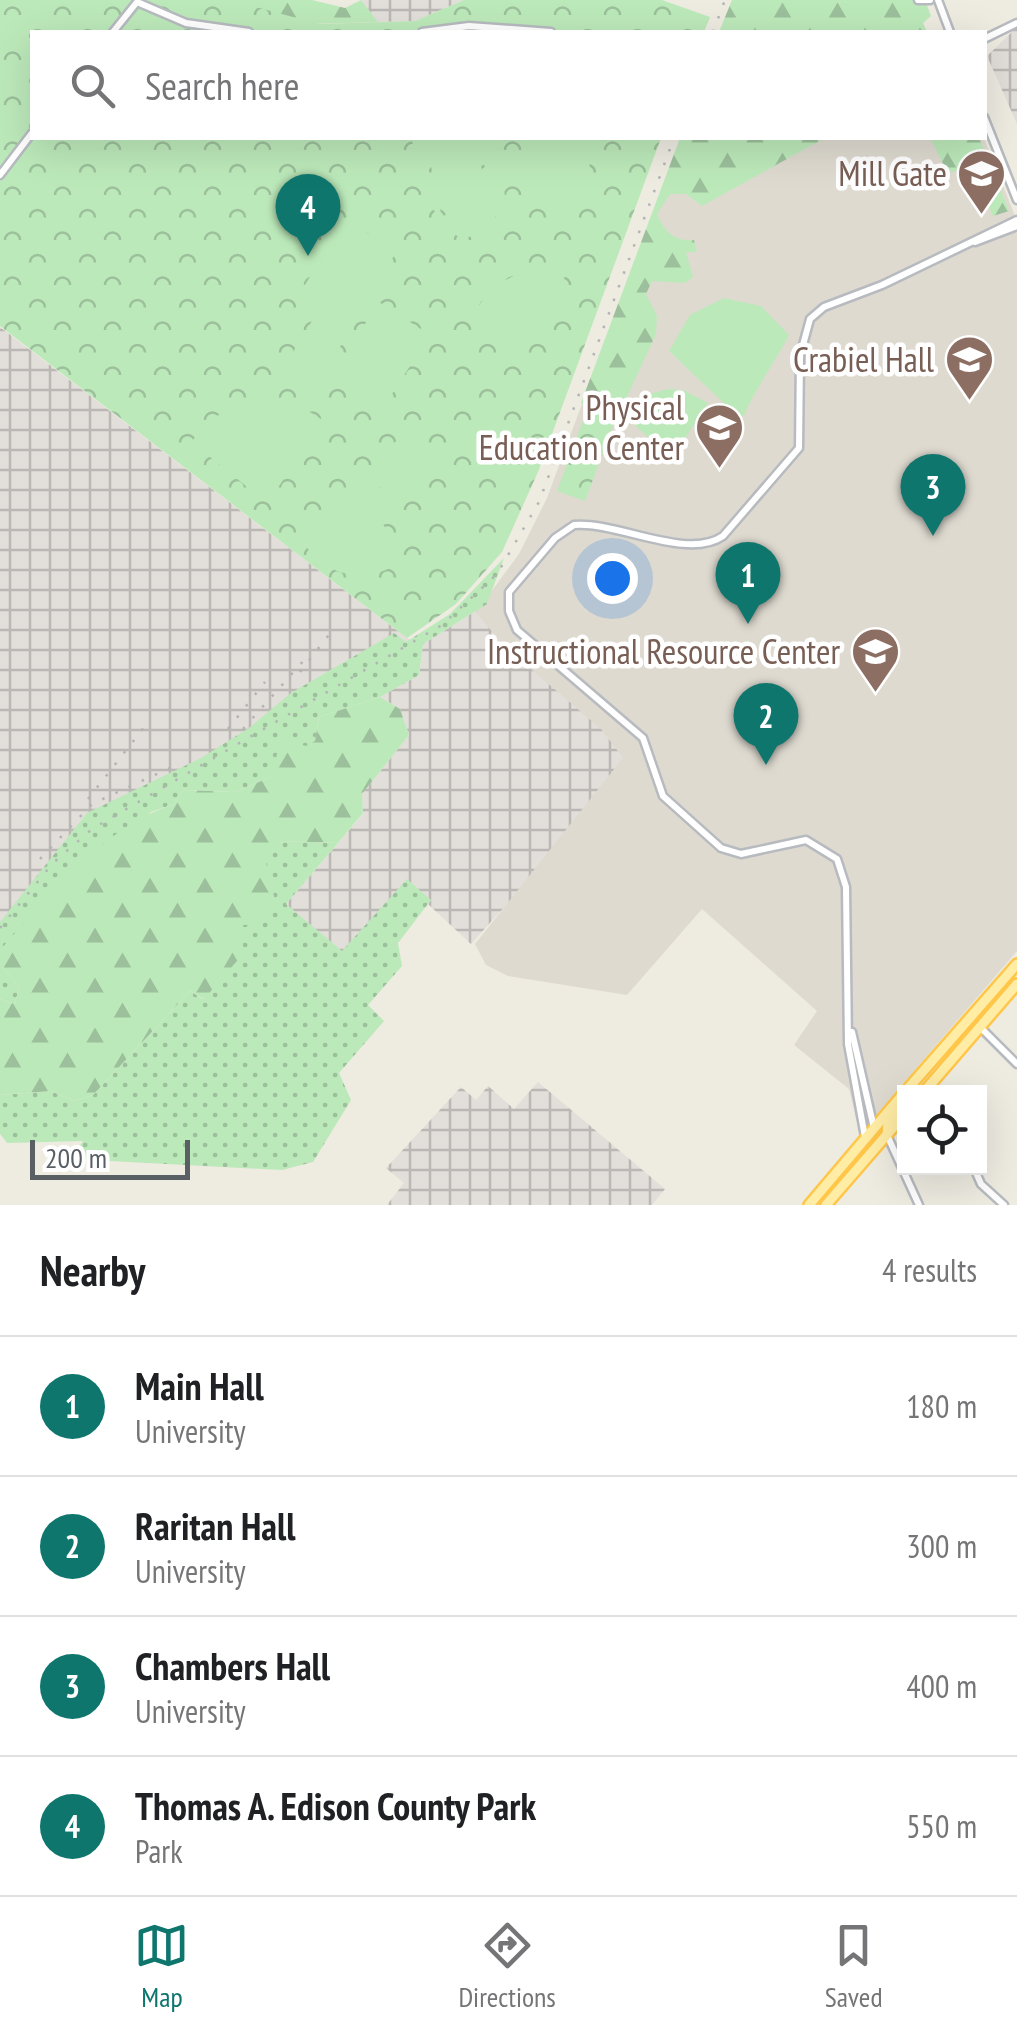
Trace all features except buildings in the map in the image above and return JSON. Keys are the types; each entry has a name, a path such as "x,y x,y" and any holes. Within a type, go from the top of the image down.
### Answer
{"main road":[{"path":"912,1085 1017,964"},
{"path":"930,1085 1017,984"},
{"path":"918,1085 935,1060"},
{"path":"809,1205 897,1102"},
{"path":"887,1135 888,1123 897,1111"},
{"path":"832,1202 897,1123"},
{"path":"856,1169 874,1128"}],"street":[{"path":"918,0 934,0 949,30"},
{"path":"114,30 137,2 186,23 234,30"},
{"path":"987,37 1017,23"},
{"path":"438,30 469,26 524,30"},
{"path":"987,125 1017,200"},
{"path":"0,175 30,136"},
{"path":"865,1138 848,1044 846,887 833,854 806,840 741,854 714,842 663,796 643,738 518,630 508,611 508,592 555,538 574,525 690,544 712,544 799,448 800,356 810,319 824,307 1017,223"},
{"path":"850,1020 874,1128"},
{"path":"980,1027 1005,1047 1017,1064"},
{"path":"887,1135 919,1205"},
{"path":"977,1175 981,1184 1004,1205"}],"shaded area":[{"path":"361,0 464,0 415,21 378,22"},
{"path":"1017,27 1017,124 987,56"},
{"path":"680,140 985,140 1017,221 1017,951 902,1085 897,1085 897,1091 860,1134 849,1089 794,1045 817,1011 702,909 627,995 508,976 486,965 475,944 623,758 601,729 502,644 476,612 519,554 547,498"},
{"path":"0,327 420,648 130,813 0,940"},
{"path":"487,604 642,754 471,944 428,904 431,900 342,952 286,904 363,814 362,794 409,735 400,709 380,697 419,675 423,644"},
{"path":"538,1082 665,1189 652,1205 387,1205 404,1183 386,1168 461,1087 476,1100 488,1086 514,1109"}],"green space":[{"path":"0,0 312,0 345,8 361,0 378,22 101,30 30,30"},
{"path":"0,0 230,0 319,24 415,21 464,0 662,0 710,17 705,30 30,30 30,140 660,140 538,472 502,552 456,604 407,638 0,326"},
{"path":"732,0 925,0 931,16 923,23 926,30 720,30"},
{"path":"412,140 420,140 442,216 494,202 478,140 490,140 507,202 502,204 489,230 463,239 439,226"},
{"path":"424,140 474,140 489,194 442,207"},
{"path":"522,140 586,140 594,199 532,207"},
{"path":"679,140 821,140 702,206 686,194 670,194 657,214 671,234 694,240 697,252 686,252 693,277 685,283 652,281 646,294 657,316 656,334 618,416 581,403"},
{"path":"931,140 980,140 1009,211 993,216 970,166 948,173"},
{"path":"346,220 397,251 351,324 301,291"},
{"path":"536,271 565,276 543,345 472,320 496,286 514,276"},
{"path":"724,298 761,306 789,335 745,415 731,418 731,410 669,351 690,315"},
{"path":"379,302 430,335 385,405 334,373"},
{"path":"315,316 347,336 315,386 284,367"},
{"path":"668,389 683,390 708,403 678,449 678,457 665,459 664,451 623,415 642,396"},
{"path":"252,400 297,404 324,421 272,496 261,498 191,442 212,418"},
{"path":"588,407 616,418 585,501 557,491"},
{"path":"409,427 436,453 392,498 365,475"},
{"path":"360,499 366,499 406,559 379,572 352,575 327,565 304,544"},
{"path":"504,558 487,604 423,644 419,675 380,697 319,717 315,741 271,777 235,792 183,790 174,804 151,812 2,967 19,987 15,1004 0,999 0,922 87,813 201,758 249,728 291,693 394,633 406,642 450,614"},
{"path":"380,697 400,709 409,735 362,794 363,813 338,843 282,841 265,858 275,901 261,924 243,925 243,954 204,999 190,991 93,1095 74,1101 51,1091 0,1095 0,999 15,1004 19,987 2,967 1,949 58,885 124,829 174,804 183,790 235,792 271,777 281,739 306,746 315,741 319,717"},
{"path":"282,841 338,843 286,904 342,951 407,879 431,900 398,943 402,966 368,1005 384,1021 339,1073 351,1100 313,1162 282,1170 72,1159 83,1141 7,1143 0,1134 0,1095 51,1091 74,1101 93,1095 190,991 203,999 243,925 264,858"}],"railway":[{"path":"714,30 725,0"},
{"path":"0,928 53,863 92,829 442,625 497,574 539,502 673,140"},
{"path":"300,672 335,627"},
{"path":"243,729 305,659"},
{"path":"228,729 265,682"},
{"path":"88,799 149,721"},
{"path":"40,859 92,804 172,767"}],"place":[{"name":"Mill Gate","path":"982,216"},
{"name":"Thomas A. Edison County Park","path":"308,256"},
{"name":"Crabiel Hall","path":"969,402"},
{"name":"Physical Education Center","path":"719,470"},
{"name":"Chambers Hall","path":"933,536"},
{"name":"Main Hall","path":"748,624"},
{"name":"Instructional Resource Center","path":"875,694"},
{"name":"Raritan Hall","path":"766,765"}]}
